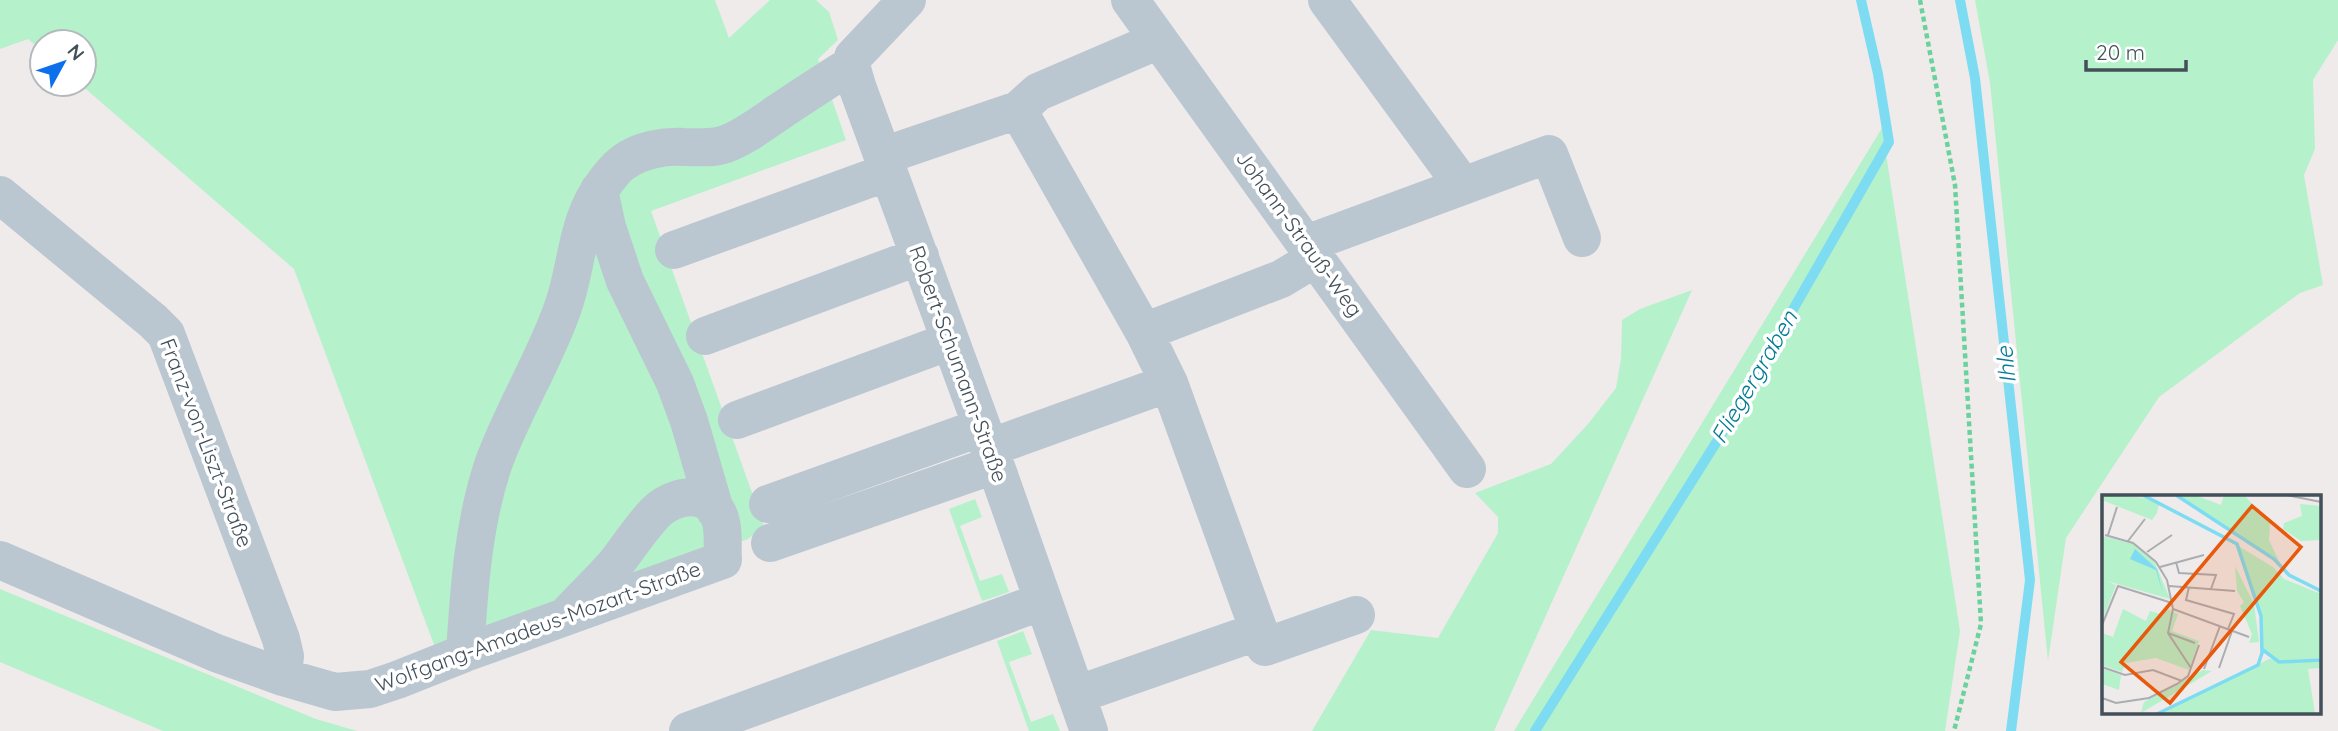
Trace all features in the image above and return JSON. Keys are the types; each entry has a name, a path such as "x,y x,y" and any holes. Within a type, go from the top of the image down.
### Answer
{"street":[{"name":"Johann-Strauß-Weg","path":"1130,0 1467,469"},
{"path":"1326,0 1463,186"},
{"path":"465,653 469,592 478,525 491,474 563,310 587,209 599,190 624,162 637,155 668,147 707,149 747,133 851,65 853,57 898,4"},
{"path":"674,250 1018,110 1038,92 1159,40"},
{"name":"Robert-Schumann-Straße","path":"851,65 1089,731"},
{"path":"1018,110 1144,332 1169,383 1265,647 1356,615"},
{"path":"1144,332 1281,279 1311,251 1463,186 1549,154 1582,239"},
{"path":"599,190 607,227 625,281 675,383 715,510"},
{"name":"Franz-von-Liszt-Straße","path":"0,195 166,334 281,639 285,656 282,677"},
{"path":"705,336 920,256"},
{"path":"737,420 950,341"},
{"path":"770,543 988,447 1169,383"},
{"path":"768,504 988,447"},
{"path":"565,617 615,564 657,512 673,500 688,496 699,497 715,510"},
{"name":"Wolfgang-Amadeus-Mozart-Straße","path":"0,561 203,648 282,677 335,692 351,692 397,680 723,560 721,521 715,510"},
{"path":"688,731 1043,601"},
{"path":"1076,695 1259,631"}],"path":[{"path":"1920,0 1955,185 1981,624 1954,731"}],"green space":[{"path":"0,0 715,0 729,38 770,0 816,0 829,12 838,40 818,59 846,140 651,211 764,526 748,539 436,650 294,269 96,98 98,28 28,28 28,39 0,49"},
{"path":"1975,0 2338,0 2338,40 2313,80 2315,149 2304,175 2323,285 2300,293 2159,397 2066,538 2048,661 1990,83"},
{"path":"1882,128 1960,631 1945,731 1514,731"},
{"path":"1692,290 1494,731 1312,731 1371,630 1438,638 1498,533 1498,517 1475,493 1551,464 1588,424 1616,388 1621,359 1622,320 1640,309"},
{"path":"975,499 982,517 960,526 980,581 1002,574 1009,592 982,601 949,509"},
{"path":"0,589 316,719 357,731 163,731 0,662"},
{"path":"1023,631 1032,654 1009,662 1031,722 1053,714 1060,731 1029,731 997,641"}],"waterway":[{"name":"Fliegergraben","path":"1535,731 1724,430 1889,142 1878,74 1861,0"},
{"name":"Ihle","path":"1960,0 1975,78 2030,580 2011,731"}]}
